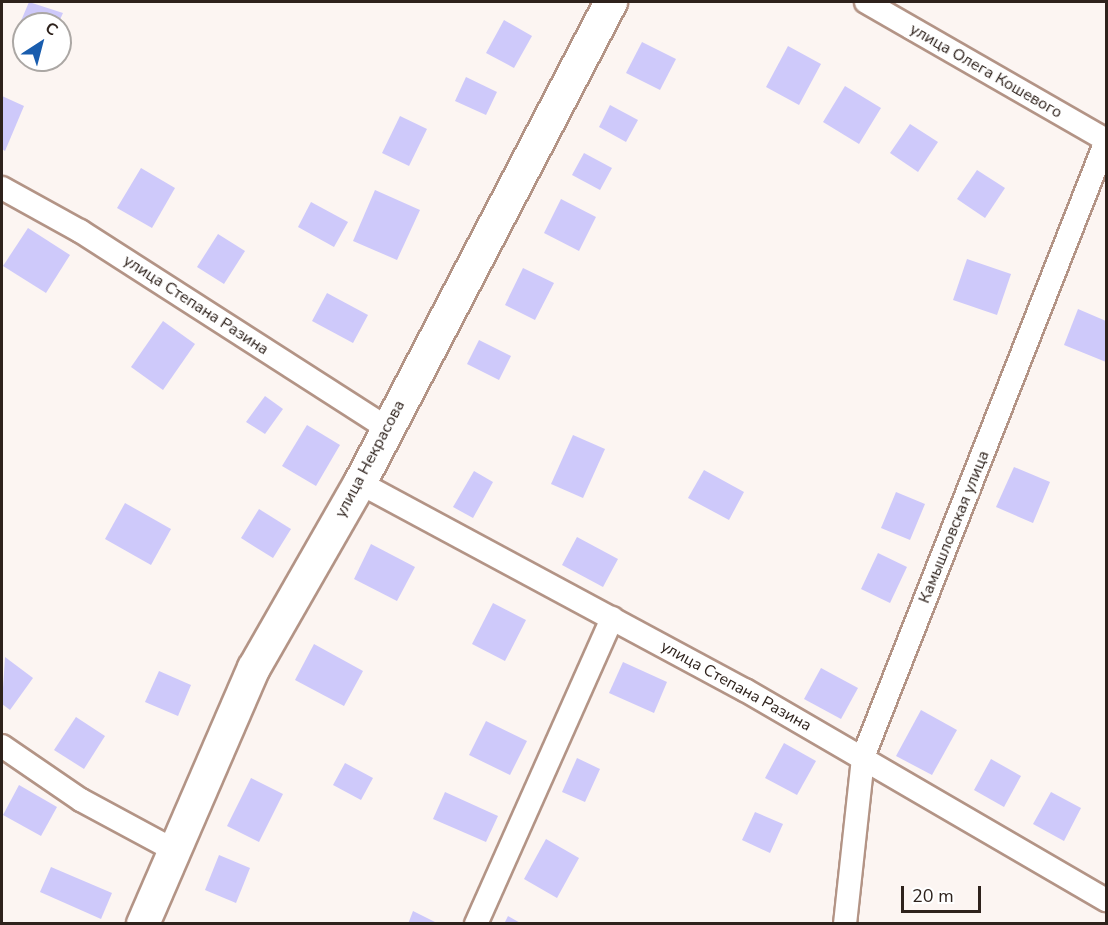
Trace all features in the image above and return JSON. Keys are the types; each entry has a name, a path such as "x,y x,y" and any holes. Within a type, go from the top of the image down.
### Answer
{"street":[{"name":"улица Некрасова","path":"143,924 172,849 254,668 360,483 611,2"},
{"name":"улица Олега Кошевого","path":"866,2 1107,140"},
{"name":"Камышловская улица","path":"845,924 863,757 1107,140"},
{"name":"улица Степана Разина","path":"2,188 80,231 387,428"},
{"name":"улица Степана Разина","path":"360,483 612,618 863,757 1107,900"},
{"path":"476,924 612,618"},
{"path":"2,746 81,801 172,849"}],"building":[{"path":"29,2 60,12 25,12"},
{"path":"504,20 532,36 514,68 486,53"},
{"path":"642,42 676,59 660,90 626,73"},
{"path":"788,46 821,64 799,105 766,87"},
{"path":"466,77 497,92 486,115 455,101"},
{"path":"845,86 881,108 859,144 823,122"},
{"path":"2,96 24,106 5,151 2,149"},
{"path":"610,105 638,120 626,142 599,127"},
{"path":"400,116 427,129 409,166 382,153"},
{"path":"910,124 938,142 918,172 890,153"},
{"path":"584,153 612,168 600,190 572,175"},
{"path":"141,168 175,188 152,228 117,208"},
{"path":"977,170 1005,188 985,218 957,199"},
{"path":"375,190 420,210 397,260 353,241"},
{"path":"561,199 596,217 579,251 544,233"},
{"path":"311,202 348,222 334,247 298,227"},
{"path":"28,228 70,255 46,293 3,266"},
{"path":"218,234 245,251 224,284 197,267"},
{"path":"967,259 1011,274 997,315 953,300"},
{"path":"523,268 554,283 535,320 505,305"},
{"path":"327,293 368,315 353,343 312,321"},
{"path":"1078,309 1106,321 1106,362 1064,345"},
{"path":"163,321 195,344 163,390 131,367"},
{"path":"479,340 511,356 499,380 467,364"},
{"path":"265,396 283,409 265,434 246,422"},
{"path":"307,425 340,445 316,486 282,466"},
{"path":"573,435 605,449 583,498 551,484"},
{"path":"1014,467 1050,482 1033,523 996,507"},
{"path":"704,470 744,492 729,520 688,498"},
{"path":"474,471 493,482 473,518 453,507"},
{"path":"896,492 925,504 910,540 881,528"},
{"path":"125,503 171,529 151,565 105,539"},
{"path":"259,509 291,529 273,558 241,538"},
{"path":"577,537 618,559 603,587 562,565"},
{"path":"371,544 415,567 397,601 354,579"},
{"path":"878,553 907,567 890,603 861,589"},
{"path":"493,603 526,620 505,661 472,644"},
{"path":"314,644 363,671 344,706 295,680"},
{"path":"5,657 33,678 10,710 2,704"},
{"path":"623,662 667,682 654,713 609,693"},
{"path":"821,668 858,688 841,719 804,699"},
{"path":"159,671 191,685 178,716 145,702"},
{"path":"921,710 957,730 932,775 896,756"},
{"path":"76,717 105,736 84,769 54,750"},
{"path":"486,721 527,741 510,775 469,755"},
{"path":"784,743 816,761 797,795 765,778"},
{"path":"577,758 600,769 585,802 562,792"},
{"path":"991,759 1021,776 1004,807 974,790"},
{"path":"345,763 373,778 361,800 333,785"},
{"path":"251,778 283,794 259,842 227,826"},
{"path":"19,785 57,807 41,836 3,815"},
{"path":"445,792 498,816 486,842 433,819"},
{"path":"1051,792 1081,808 1064,841 1033,824"},
{"path":"755,812 783,824 770,853 742,840"},
{"path":"546,839 579,858 557,898 524,879"},
{"path":"219,855 250,868 236,903 205,890"},
{"path":"51,867 112,893 101,919 40,892"},
{"path":"413,911 439,924 408,924"},
{"path":"508,916 522,924 504,924"}]}
